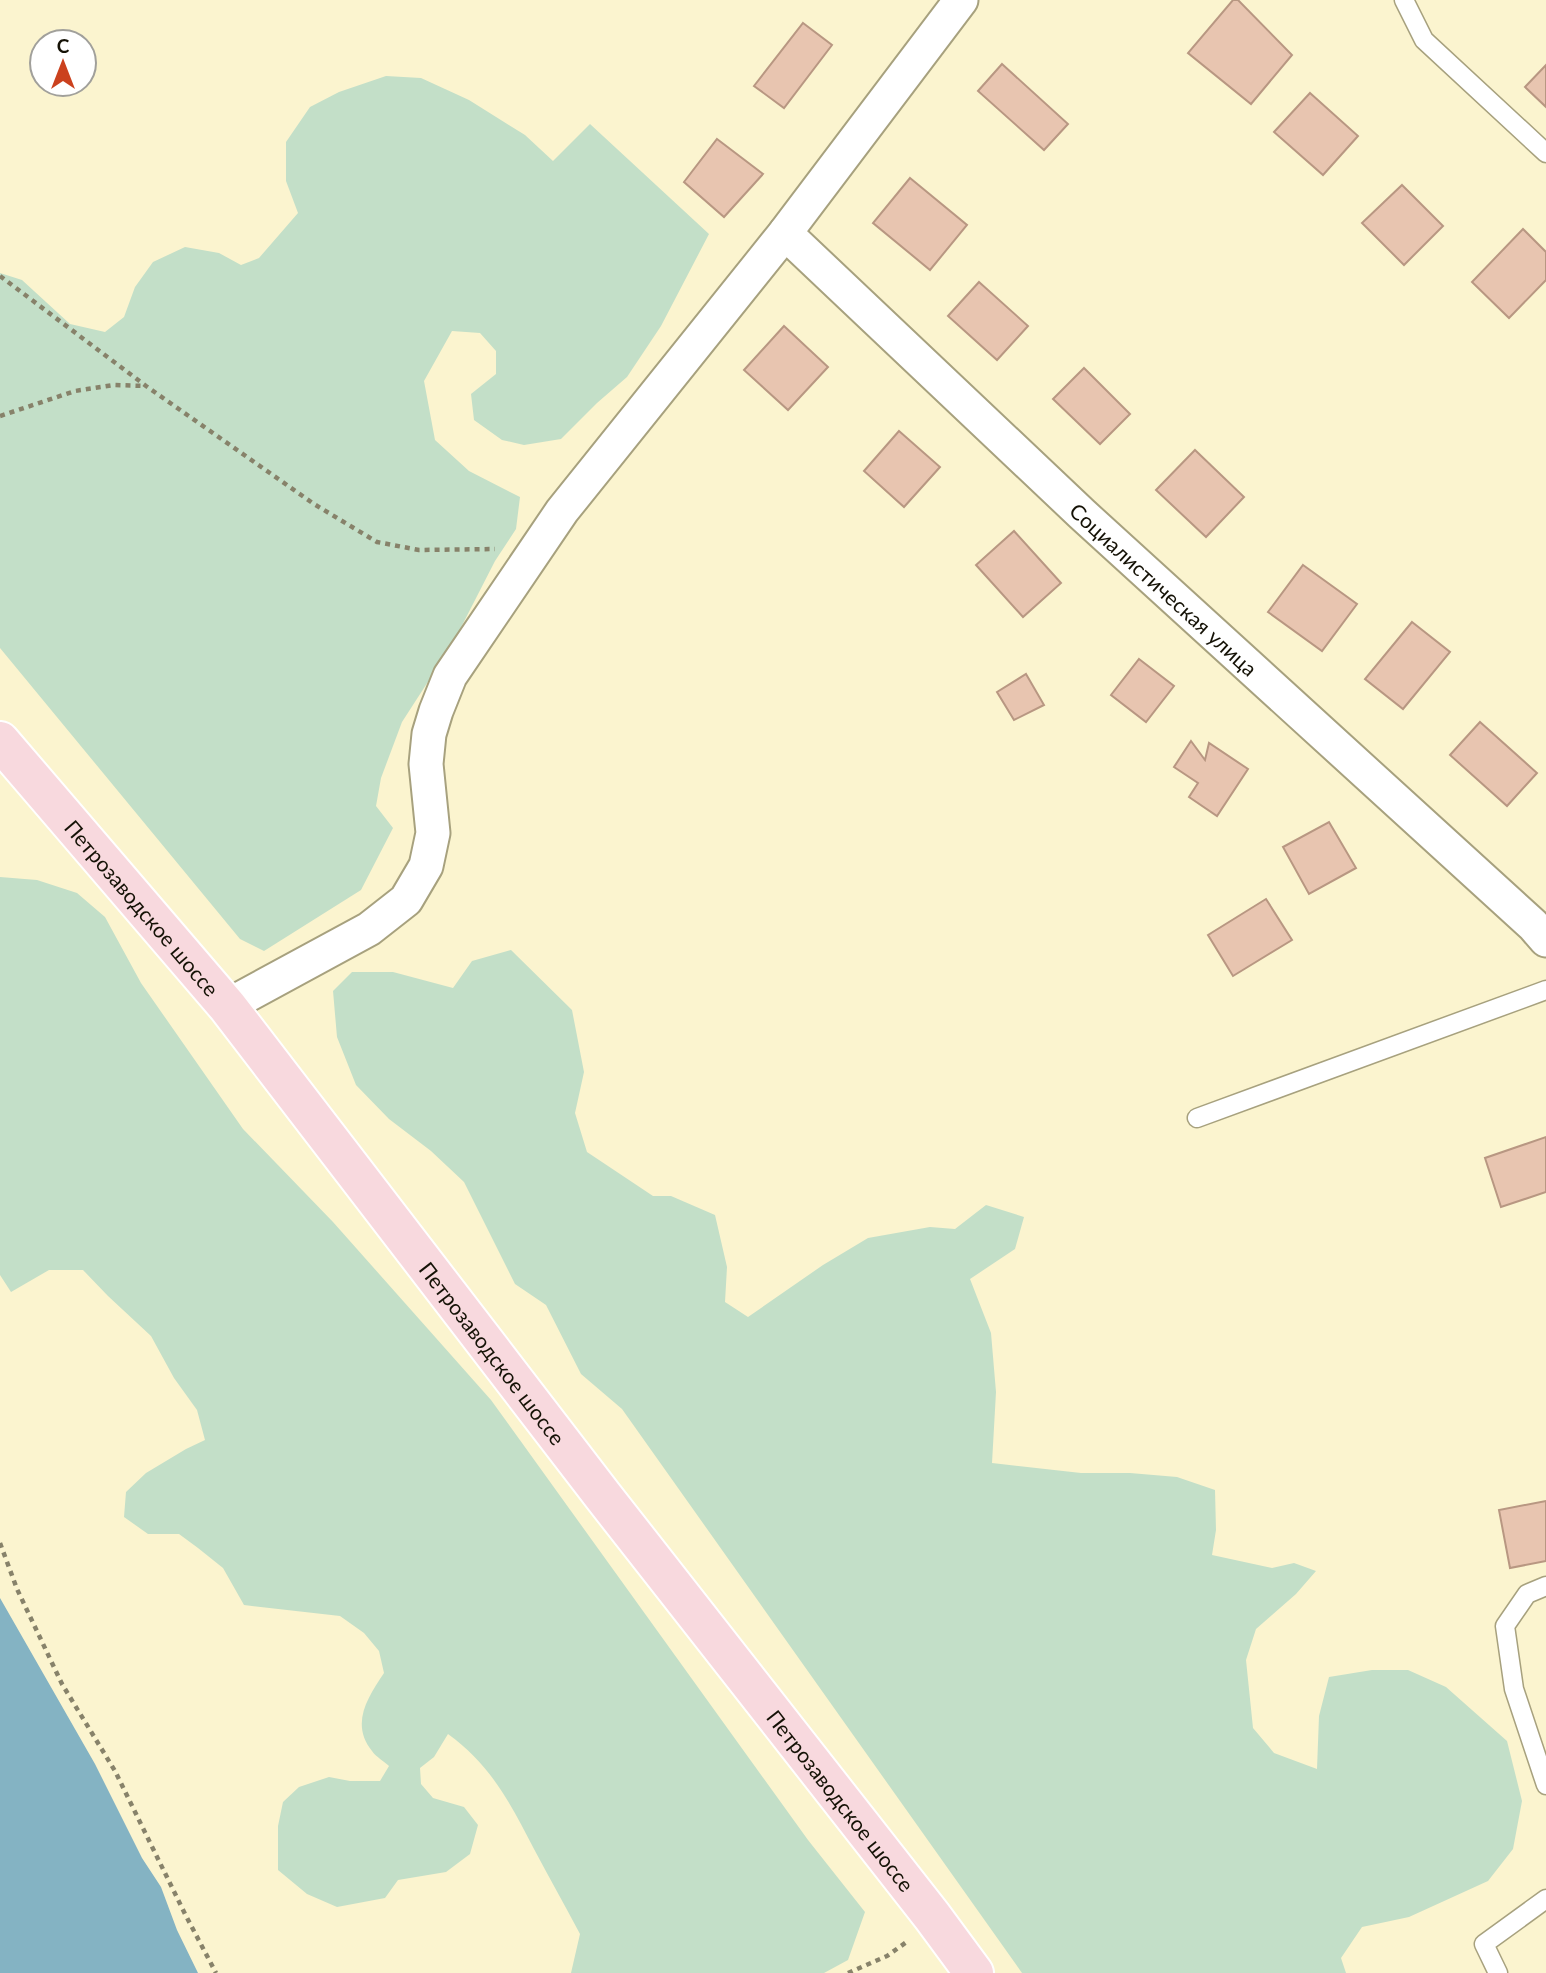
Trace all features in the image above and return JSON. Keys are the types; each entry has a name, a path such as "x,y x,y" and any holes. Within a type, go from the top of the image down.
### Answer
{"main road":[{"name":"Петрозаводское шоссе","path":"0,741 228,1006 611,1507 974,1973"}],"street":[{"path":"228,1006 369,929 406,900 425,866 433,832 426,764 429,734 450,676 562,511 785,233 955,2"},
{"name":"Социалистическая улица","path":"785,233 1082,514 1522,915 1546,940"}],"lane":[{"path":"1404,0 1424,40 1546,153"},
{"path":"1197,1118 1546,990"},
{"path":"1546,1586 1527,1594 1505,1626 1514,1689 1546,1785"},
{"path":"1498,1973 1484,1944 1546,1899"}],"path":[{"path":"0,276 146,386 314,504 377,542 419,550 536,549"},
{"path":"0,416 75,391 114,385 146,386"},
{"path":"0,1543 17,1589 62,1684 116,1771 216,1973"},
{"path":"848,1973 887,1956 919,1933 932,1916"}],"green space":[{"path":"386,76 421,78 469,100 525,135 553,161 590,124 709,234 661,326 627,377 561,439 524,445 502,440 474,420 471,394 496,374 496,351 480,333 452,331 424,381 435,440 469,471 520,497 516,529 495,561 453,643 402,722 381,778 376,806 393,828 361,890 264,951 240,939 0,648 0,273 22,280 70,324 105,332 124,317 135,287 153,262 185,247 219,253 241,265 259,258 298,213 286,181 286,142 310,107 339,92"},
{"path":"0,877 37,880 77,893 105,917 141,983 243,1129 333,1222 491,1400 808,1840 865,1912 848,1960 824,1973 571,1973 580,1934 498,1786 476,1759 448,1734 434,1757 420,1768 421,1784 433,1798 464,1807 478,1825 470,1854 446,1872 398,1880 385,1898 337,1907 307,1894 278,1870 278,1826 283,1802 299,1787 329,1777 350,1781 380,1781 389,1766 372,1751 362,1731 367,1701 384,1673 379,1651 364,1633 340,1616 244,1605 223,1568 179,1534 148,1534 124,1517 126,1492 146,1473 205,1440 197,1410 174,1378 151,1336 83,1270 49,1270 11,1292 0,1275"},
{"path":"511,950 572,1010 584,1072 575,1113 587,1152 653,1196 671,1196 715,1215 727,1267 725,1302 748,1317 823,1265 868,1238 930,1227 955,1229 986,1205 1024,1217 1015,1249 970,1279 991,1333 996,1392 992,1463 1081,1473 1177,1477 1215,1490 1216,1530 1212,1555 1272,1568 1294,1563 1316,1571 1296,1594 1256,1629 1246,1660 1253,1728 1274,1753 1317,1769 1319,1716 1329,1677 1372,1670 1408,1670 1446,1687 1507,1741 1522,1801 1513,1849 1488,1881 1409,1917 1362,1927 1341,1958 1346,1973 1022,1973 622,1409 581,1374 546,1305 515,1284 464,1182 431,1151 389,1119 356,1085 337,1037 333,991 352,972 393,972 453,988 472,961"}],"water":[{"path":"0,1598 95,1764 142,1858 161,1887 177,1930 198,1973 0,1973"}],"building":[{"path":"1233,0 1238,0 1292,55 1251,104 1188,53"},
{"path":"803,23 832,45 784,108 754,86"},
{"path":"1002,64 1068,124 1044,150 978,91"},
{"path":"1546,65 1546,107 1525,87"},
{"path":"1310,93 1358,136 1323,175 1274,132"},
{"path":"717,139 763,174 724,217 684,182"},
{"path":"910,178 967,225 930,270 873,223"},
{"path":"1402,185 1443,226 1404,265 1362,223"},
{"path":"1523,229 1546,252 1546,280 1509,318 1472,282"},
{"path":"979,282 1028,326 997,360 948,316"},
{"path":"784,326 828,367 788,410 744,370"},
{"path":"1084,368 1130,414 1100,444 1053,399"},
{"path":"899,431 940,467 904,507 864,471"},
{"path":"1195,450 1244,497 1206,537 1156,490"},
{"path":"1014,531 1061,583 1023,617 976,565"},
{"path":"1303,565 1357,604 1322,651 1268,612"},
{"path":"1412,622 1450,652 1403,709 1365,679"},
{"path":"1139,659 1174,686 1146,722 1111,695"},
{"path":"1026,674 1044,705 1014,720 997,692"},
{"path":"1480,722 1537,773 1507,806 1450,755"},
{"path":"1191,741 1205,760 1209,743 1248,769 1217,816 1189,797 1198,783 1174,767"},
{"path":"1329,822 1356,868 1309,894 1283,847"},
{"path":"1266,899 1292,940 1233,976 1208,935"},
{"path":"1546,1137 1546,1192 1501,1207 1485,1158"},
{"path":"1546,1501 1546,1561 1510,1568 1499,1510"}]}
